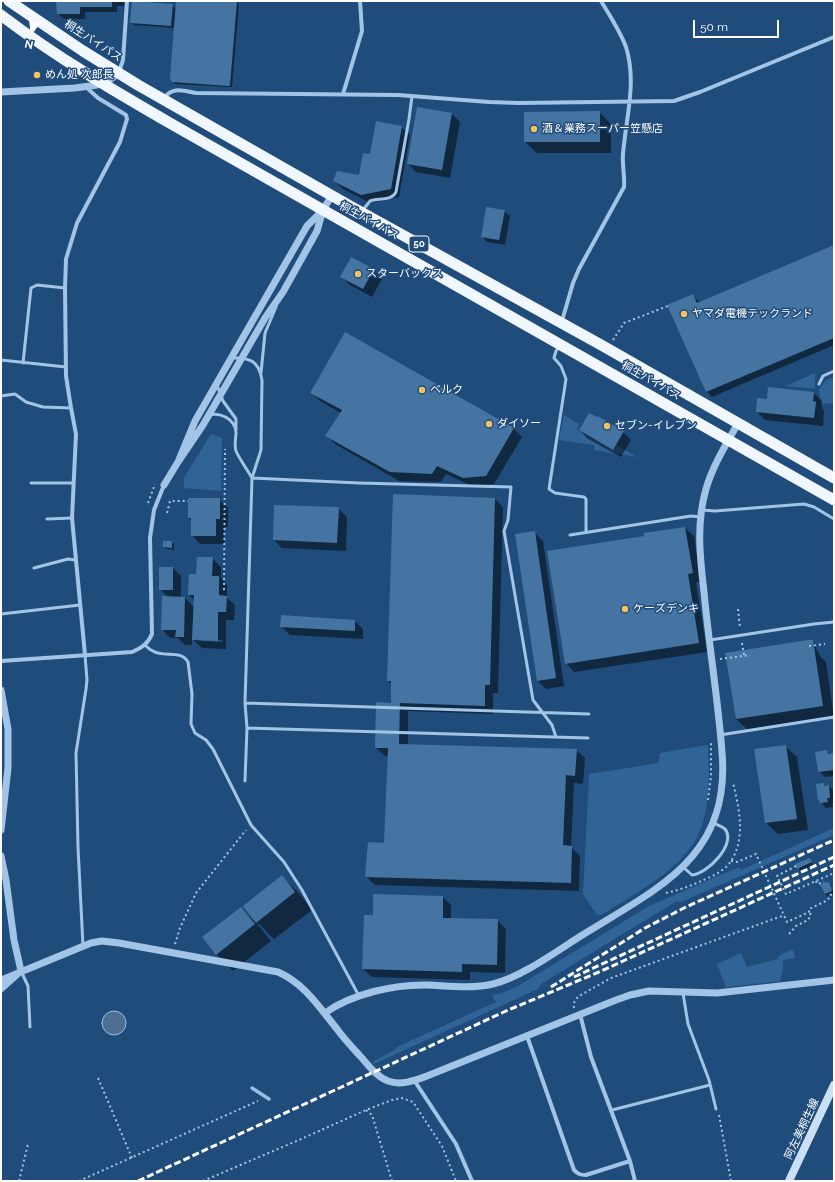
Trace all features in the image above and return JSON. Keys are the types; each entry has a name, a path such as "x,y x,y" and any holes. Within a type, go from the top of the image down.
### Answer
{"highway":[{"name":"桐生バイパス","path":"9,1 82,51 118,73 361,212 561,323 834,478"},
{"name":"桐生バイパス","path":"1,15 39,42 175,126 834,500"}],"main road":[{"name":"阿左美桐生線","path":"789,1181 834,1085"}],"street":[{"path":"1,92 86,87 104,83 118,73 121,69 123,60 126,1"},
{"path":"343,94 362,31 360,1"},
{"path":"561,323 576,275 624,187 623,155 630,101 630,67 626,48 601,1"},
{"path":"163,98 168,92 173,90 211,93 412,96 519,103 679,100 834,37"},
{"path":"85,655 72,518 76,434 67,388 65,288 66,260 77,224 120,142 127,120 126,115 98,98 86,87"},
{"path":"178,462 195,421 307,226 323,210 332,195"},
{"path":"1,661 132,652 145,645 149,640 152,634 150,538 154,510 164,485 209,415 265,318 283,292 317,231 323,210"},
{"path":"325,1013 333,1007 360,996 393,988 411,985 483,986 513,977 666,882 683,867 698,850 714,823 720,804 724,767 708,641 699,533 705,490 713,469 738,423"},
{"path":"1,690 8,729 8,768 1,830"},
{"path":"1,856 14,940 22,971"},
{"path":"1,980 96,942 109,942 278,972 303,988 380,1077 393,1083 414,1080 616,1000 639,993 660,991 717,993 834,980"},
{"path":"1,989 22,971"},
{"path":"580,1014 591,1057 612,1110 630,1161 635,1181"},
{"path":"527,1036 574,1170 577,1174 586,1175 630,1161"},
{"path":"414,1080 456,1144 472,1181"}],"lane":[{"path":"361,212 370,200 392,197 395,195 412,96"},
{"path":"23,363 31,288 37,285 65,288"},
{"path":"244,781 247,728 245,703 252,478 261,450 261,375 265,333 283,292"},
{"path":"560,344 554,358 561,366 566,379 548,490 555,493 584,497 586,499 586,532"},
{"path":"232,358 250,359 255,364 261,375"},
{"path":"1,360 66,367"},
{"path":"819,384 823,376 834,372"},
{"path":"217,384 223,401 236,419 236,449 252,478"},
{"path":"1,396 15,394 26,402 43,407 70,408"},
{"path":"209,415 216,413 221,415 230,421 236,430"},
{"path":"252,478 359,483 511,487 508,520 504,531 533,700 552,725 556,737"},
{"path":"31,483 73,483"},
{"path":"570,535 715,511 804,504 814,507 834,519"},
{"path":"47,519 72,518"},
{"path":"34,568 68,559 76,560"},
{"path":"1,614 80,605"},
{"path":"708,641 834,622"},
{"path":"145,645 153,651 183,655 186,658 188,662 192,694 191,724 195,733 206,740 213,749 251,825 284,862 302,890 360,996"},
{"path":"83,946 78,847 76,753 87,680 85,655"},
{"path":"245,703 589,714"},
{"path":"720,735 834,717"},
{"path":"247,728 588,738"},
{"path":"683,867 692,874 698,874 716,860 725,844 726,830 714,823"},
{"path":"22,971 28,986 30,1027"},
{"path":"683,992 688,1024 710,1085 716,1109"},
{"path":"612,1110 710,1085"}],"path":[{"path":"612,342 624,323 668,306"},
{"path":"224,590 225,449"},
{"path":"166,513 170,501 188,501"},
{"path":"738,609 740,630"},
{"path":"742,641 744,655"},
{"path":"809,646 825,644"},
{"path":"717,659 750,655"},
{"path":"707,806 711,776 711,742"},
{"path":"173,953 180,928 196,892 251,825"},
{"path":"731,861 737,862 756,854 787,922 808,913 809,909 828,900 830,895 829,892"},
{"path":"796,867 777,876 786,894 834,872"},
{"path":"816,881 817,884 824,882"},
{"path":"830,895 834,894"},
{"path":"789,934 796,926 808,920 811,915 808,913"},
{"path":"580,1014 574,1007 575,1000 579,996 611,978 782,916"},
{"path":"98,1078 132,1158"},
{"path":"203,1181 366,1110 392,1100 402,1098 413,1102 442,1146 456,1181"},
{"path":"79,1181 258,1101"},
{"path":"716,1109 719,1115 725,1142 731,1181"},
{"path":"366,1110 372,1115 392,1181"},
{"path":"19,1181 28,1144"}],"shaded area":[{"path":"815,373 815,389 786,386"},
{"path":"834,377 833,403 821,404 819,390 825,381"},
{"path":"564,415 579,424 577,430 613,450 616,445 637,457 594,450 594,445 559,440"},
{"path":"211,434 222,438 221,491 184,488 184,478"},
{"path":"708,745 709,774 707,803 703,822 697,838 675,865 661,876 601,915 596,914 583,894 589,774 659,763 660,753"},
{"path":"834,828 834,835 681,902 677,901 541,984 538,989 374,1064 372,1062 396,1049 397,1047 496,1002 492,995 502,993 518,986 649,906 739,867 741,870"},
{"path":"793,949 795,958 783,960 781,981 726,987 717,964 741,953 747,967 778,959 778,956"},
{"path":"114,1011 122,1015 126,1023 122,1031 114,1035 106,1031 102,1023 106,1015"}],"building":[{"path":"56,1 112,1 112,7 80,7 80,14 57,14"},
{"path":"132,1 173,4 171,26 130,23"},
{"path":"176,1 237,1 229,86 172,82 170,79"},
{"path":"417,107 452,113 442,170 407,164"},
{"path":"600,111 600,142 524,142 524,112"},
{"path":"376,121 402,126 391,189 361,195 333,181 337,171 359,175 363,153 370,154"},
{"path":"486,207 505,210 499,240 481,237"},
{"path":"834,245 834,338 706,392 667,305 693,294 697,303"},
{"path":"351,257 374,269 363,289 340,277"},
{"path":"345,332 514,428 486,476 463,478 437,466 432,474 390,472 325,436 342,410 310,393"},
{"path":"768,387 814,392 813,401 816,402 814,418 756,412 757,398 767,399"},
{"path":"589,413 624,431 613,450 579,430"},
{"path":"393,494 495,498 490,685 485,685 485,706 400,703 399,744 577,749 575,776 566,775 563,845 572,846 571,883 365,877 368,842 384,843 388,748 375,748 376,702 391,703 391,681 387,681"},
{"path":"188,498 220,498 220,519 216,519 216,536 191,536 191,518 188,518"},
{"path":"274,505 339,507 337,543 273,540"},
{"name":"ケーズデンキ","path":"685,527 693,573 688,574 699,643 565,664 547,551 644,536 644,533"},
{"path":"535,531 556,678 537,681 515,534"},
{"path":"163,541 172,541 172,548 163,547"},
{"path":"197,557 213,557 212,576 219,576 219,595 227,596 226,612 218,612 218,641 192,640 194,595 188,595 189,574 196,574"},
{"path":"159,567 173,567 173,590 159,590"},
{"path":"162,596 185,597 184,637 175,637 176,630 161,630"},
{"path":"281,615 355,620 355,631 280,627"},
{"path":"813,640 823,706 736,719 725,653"},
{"path":"786,745 797,819 765,823 754,749"},
{"path":"827,750 828,754 834,753 834,770 818,772 815,752"},
{"path":"824,783 824,786 829,785 830,798 827,798 828,802 820,803 818,800 816,784"},
{"path":"810,858 812,862 797,869 795,864"},
{"path":"282,875 295,892 256,923 243,906"},
{"path":"829,882 832,891 825,894 820,884"},
{"path":"373,894 443,896 443,918 498,919 497,965 462,964 462,972 362,969 364,915 373,915"},
{"path":"241,907 255,924 216,955 202,937"}],"waterway":[{"path":"252,1088 269,1099"}],"railway":[{"path":"551,987 645,928 686,907 834,840"},
{"path":"574,977 834,857"},
{"path":"138,1181 506,1011 599,972 834,865"}],"place":[{"name":"めん処 次郎長","path":"37,75"},
{"name":"酒＆業務スーパー笠懸店","path":"534,129"},
{"name":"スターバックス","path":"358,274"},
{"name":"ヤマダ電機テックランド","path":"684,314"},
{"name":"ベルク","path":"422,390"},
{"name":"ダイソー","path":"489,424"},
{"name":"セブン-イレブン","path":"607,426"},
{"name":"ケーズデンキ","path":"625,609"}]}
